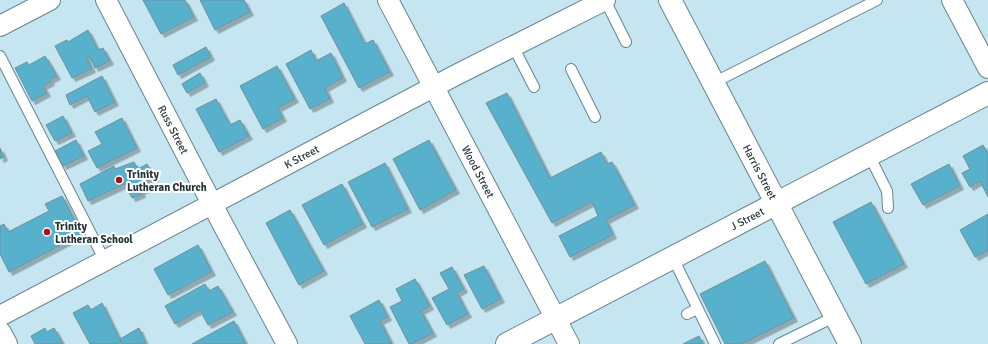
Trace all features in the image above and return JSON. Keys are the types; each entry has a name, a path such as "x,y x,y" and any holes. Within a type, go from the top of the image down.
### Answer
{"street":[{"path":"0,26 50,0"},
{"name":"Russ Street","path":"106,0 287,344"},
{"name":"Wood Street","path":"388,0 569,344"},
{"name":"K Street","path":"0,316 433,86 605,0"},
{"name":"Harris Street","path":"670,0 850,344"},
{"path":"952,0 988,68"},
{"name":"J Street","path":"507,344 988,93"},
{"path":"0,333 6,344"}],"lane":[{"path":"605,0 626,42"},
{"path":"713,83 877,0"},
{"path":"514,46 534,87"},
{"path":"0,56 105,261"},
{"path":"571,69 594,117"},
{"path":"869,155 887,191 888,208"},
{"path":"673,258 715,344"},
{"path":"687,314 697,309"},
{"path":"779,344 836,316"}],"building":[{"path":"143,0 185,0 194,17 161,34"},
{"path":"200,0 244,0 250,12 215,30"},
{"path":"344,3 365,44 373,40 390,72 359,88 321,16"},
{"path":"88,30 98,50 103,48 110,61 95,68 90,57 87,58 92,69 72,78 55,46 67,40 68,42"},
{"path":"206,47 211,57 178,75 173,65"},
{"path":"311,50 316,61 331,53 343,78 325,88 330,99 310,109 286,64"},
{"path":"45,56 57,76 50,80 51,82 43,86 47,93 32,101 15,68 27,62 29,65"},
{"path":"277,66 295,99 278,108 283,118 263,129 240,86"},
{"path":"200,73 205,83 187,93 182,84"},
{"path":"102,76 115,102 95,112 87,96 70,105 66,95"},
{"path":"507,93 550,178 601,152 607,164 612,162 635,205 606,220 613,235 570,257 559,236 598,216 592,202 552,223 486,103"},
{"path":"216,99 230,125 240,120 249,136 219,152 196,109"},
{"path":"63,116 72,133 55,141 46,125"},
{"path":"122,118 137,148 97,168 88,151 102,144 95,132"},
{"path":"76,140 84,156 63,166 55,151"},
{"path":"429,140 456,190 420,210 393,159"},
{"path":"983,145 988,154 988,197 980,181 970,187 962,173 970,169 963,156"},
{"path":"0,148 4,157 0,159"},
{"name":"Trinity Lutheran Church","path":"134,162 138,169 147,164 155,178 145,182 148,188 141,191 142,194 132,198 125,184 88,201 80,184 114,166 115,169"},
{"path":"385,163 408,209 372,227 348,182"},
{"path":"949,164 960,186 923,205 911,184"},
{"path":"342,184 363,224 324,245 302,205"},
{"path":"62,196 82,234 9,272 0,254 0,226 4,224 8,232 49,211 45,204"},
{"path":"871,202 904,264 866,284 833,222"},
{"path":"290,210 324,271 299,285 266,223"},
{"path":"988,214 988,250 975,257 960,230"},
{"path":"198,245 212,272 168,295 154,269"},
{"path":"765,261 794,318 742,344 725,344 700,294"},
{"path":"484,266 501,299 482,309 464,275"},
{"path":"452,267 464,289 457,293 468,314 447,325 432,298 449,289 440,273"},
{"path":"415,279 430,306 421,311 433,333 412,344 409,344 390,307 402,301 396,289"},
{"path":"205,284 209,291 218,286 233,312 208,325 200,310 175,324 165,306"},
{"path":"379,300 388,317 380,321 392,344 365,344 350,316"},
{"path":"102,303 121,342 118,344 90,344 73,313 88,305 91,310"},
{"path":"234,321 246,344 192,344"},
{"path":"45,328 47,332 54,328 63,344 35,344 31,336"},
{"path":"139,328 146,344 122,344 120,339"},
{"path":"699,336 703,344 683,344"}],"place":[{"name":"Trinity Lutheran Church","path":"119,180"},
{"name":"Trinity Lutheran School","path":"47,232"}]}
